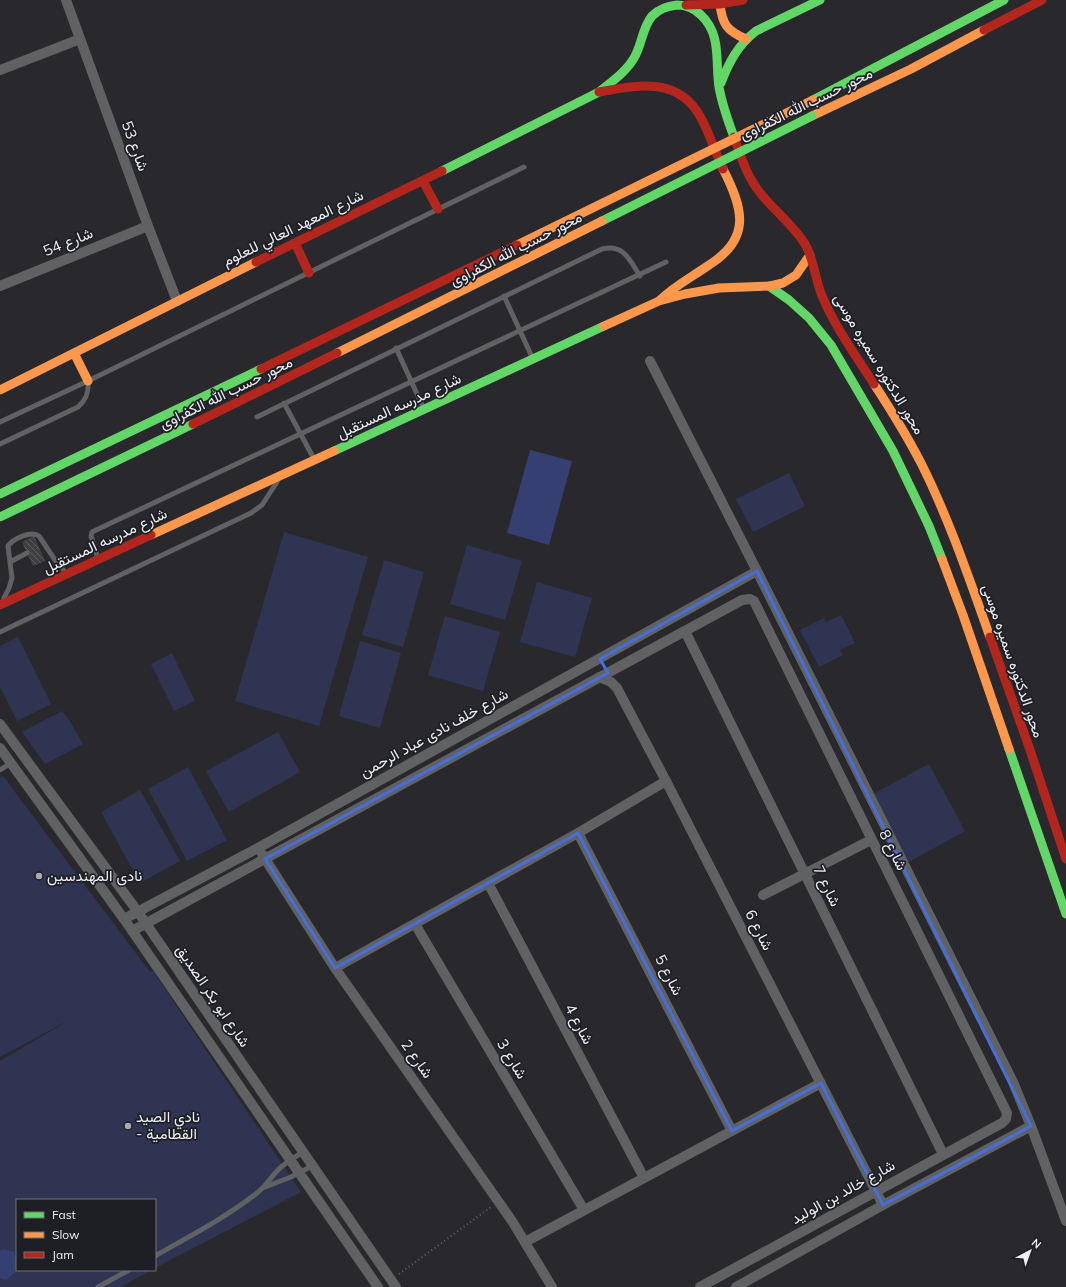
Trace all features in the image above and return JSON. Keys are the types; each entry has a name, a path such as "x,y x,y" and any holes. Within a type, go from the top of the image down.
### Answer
{"main road":[{"path":"599,92 622,72 632,60 652,16 672,5 720,4 742,0"},
{"path":"719,88 727,67 746,39 756,31 820,0"},
{"name":"محور حسب الله الكفراوى","path":"0,494 164,416 812,100 1004,0"},
{"name":"محور حسب الله الكفراوى","path":"0,518 169,437 812,116 911,69 1042,0"},
{"path":"720,4 721,16 726,27 734,35 746,39"},
{"name":"محور الدكتوره سميره موسى","path":"686,5 701,14 715,35 718,54 719,88 722,103 753,184 764,200 798,234 808,248 816,279 825,302 844,336 910,441 944,516 970,580 1025,736 1066,859"},
{"path":"599,92 639,86 656,86 674,92 689,102 700,116 737,202 740,221 735,240 729,249 714,262 671,289 660,301"},
{"name":"شارع المعهد العالي للعلوم","path":"0,390 294,243 423,181 599,92"},
{"path":"423,181 438,209"},
{"path":"294,243 309,273"},
{"name":"شارع مدرسه المستقبل","path":"0,605 660,301 713,288 769,286 783,283 794,276 810,255"},
{"name":"محور الدكتوره سميره موسى","path":"769,286 789,300 809,318 831,345 893,450 929,526 963,615 1066,914"},
{"path":"74,353 88,381"}],"street":[{"name":"شارع 53","path":"66,0 148,226 178,301"},
{"path":"0,70 80,38"},
{"name":"شارع 54","path":"0,286 148,226"},
{"path":"650,361 757,571 1012,1082 1031,1126 1066,1221"},
{"name":"شارع خلف نادى عباد الرحمن","path":"124,920 258,848 757,571"},
{"name":"شارع 8","path":"742,600 750,599 756,604 871,840 1007,1110 1006,1119 1002,1123"},
{"name":"شارع خلف نادى عباد الرحمن","path":"132,931 742,600"},
{"name":"شارع 7","path":"685,631 943,1154"},
{"path":"600,658 603,675"},
{"name":"شارع 6","path":"603,675 615,685 666,781 883,1206"},
{"name":"شارع ابو بكر الصديق","path":"0,724 138,912 394,1283"},
{"name":"شارع ابو بكر الصديق","path":"0,748 132,931 378,1287"},
{"path":"335,968 578,834 666,781"},
{"name":"شارع 5","path":"578,834 732,1131"},
{"path":"763,895 871,840"},
{"name":"شارع 2","path":"258,848 335,968 499,1202 552,1287"},
{"name":"شارع 4","path":"488,883 644,1178"},
{"name":"شارع 3","path":"415,924 584,1210"},
{"path":"525,1242 821,1083"},
{"name":"شارع خالد بن الوليد","path":"700,1287 1002,1123"},
{"name":"شارع خالد بن الوليد","path":"736,1287 1031,1126"}],"lane":[{"path":"0,422 88,381 524,167"},
{"path":"257,417 396,348 602,250 617,248 623,252 629,258 640,276"},
{"path":"98,560 91,536 92,531 411,381 640,276 666,262"},
{"path":"504,296 533,359"},
{"path":"396,348 425,410"},
{"path":"0,444 78,408 83,404 88,393 88,381"},
{"path":"284,403 314,460"},
{"path":"0,632 251,514 262,505 283,475"},
{"path":"0,605 11,583 12,572 8,549 12,542 30,534 36,534 41,538 55,560 67,574"},
{"path":"39,548 45,545"},
{"path":"10,562 27,553"},
{"path":"0,770 12,763"},
{"path":"265,1187 276,1172 303,1152"},
{"path":"156,1255 214,1223 265,1187 300,1173 312,1166"},
{"path":"98,1287 127,1271"}],"path":[{"path":"394,1283 499,1202"}],"highlighted area":[{"path":"757,571 1031,1126 883,1205 821,1083 732,1131 578,833 335,968 265,859 608,673 600,659"}],"shaded area":[{"path":"789,473 805,506 753,532 736,499"},
{"path":"284,532 368,557 319,726 235,701"},
{"path":"467,545 522,561 505,620 450,604"},
{"path":"384,560 424,572 403,647 362,635"},
{"path":"537,582 592,598 575,657 520,642"},
{"path":"841,615 855,643 840,650 843,655 819,667 800,630 824,618 826,622"},
{"path":"445,616 500,632 483,691 428,675"},
{"path":"18,637 51,704 17,721 0,687 0,646"},
{"path":"360,641 401,653 380,728 339,716"},
{"path":"172,653 195,701 174,711 151,664"},
{"path":"62,711 70,721 83,744 45,764 22,732"},
{"path":"278,732 300,772 229,812 206,771"},
{"path":"929,764 965,831 907,863 871,795"},
{"path":"188,767 227,840 187,861 148,789"},
{"name":"نادي الصيد - القطامية","path":"3,776 150,972 153,971 301,1192 156,1267 156,1199 16,1199 16,1271 150,1271 120,1287 0,1287 0,1061 69,1020 0,1057 0,778"},
{"path":"140,790 180,861 140,883 101,812"}],"water":[{"path":"530,450 572,461 549,545 507,533"},
{"path":"3,1249 14,1252 16,1256 16,1272 6,1280 0,1278 0,1251"}],"building":[{"path":"34,536 45,561 33,566 22,542"}],"traffic: fast":[{"path":"721,83 735,54 750,36 756,31 820,0"},
{"path":"813,100 1004,0"},
{"path":"599,92 631,63 637,53 646,26 652,16 663,8 677,5 687,6 696,10 708,23 712,31 715,40 720,93 734,137"},
{"path":"442,171 599,92"},
{"path":"602,221 812,116"},
{"path":"769,286 789,300 809,318 831,345 893,451 929,526 942,559"},
{"path":"334,451 604,326"},
{"path":"0,494 261,369"},
{"path":"0,517 193,424"},
{"path":"1009,749 1066,914"}],"traffic: slow":[{"path":"720,4 724,22 730,30 746,39"},
{"path":"812,116 911,69 984,30"},
{"path":"517,245 813,100"},
{"path":"659,301 677,286 723,255 732,244 738,233 740,222 739,209 730,183 723,169"},
{"path":"337,353 602,221"},
{"path":"604,326 659,301 685,294 719,288 770,286 783,283 796,275 810,255"},
{"path":"0,390 256,262"},
{"path":"74,353 88,381"},
{"path":"874,384 893,413 931,484 958,549 990,637"},
{"path":"151,535 334,451"},
{"path":"942,559 1009,749"}],"traffic: jam":[{"path":"686,5 720,4 743,0"},
{"path":"984,30 1042,0"},
{"path":"599,92 642,86 669,89 681,95 692,105 701,118 723,169"},
{"path":"734,137 752,181 766,200 805,244 827,308 874,384"},
{"path":"256,262 442,171"},
{"path":"423,181 438,209"},
{"path":"295,243 309,273"},
{"path":"261,369 517,245"},
{"path":"193,424 337,353"},
{"path":"0,605 151,535"},
{"path":"990,637 1029,747 1066,859"}],"place":[{"name":"نادى المهندسين","path":"39,876"},
{"name":"نادي الصيد - القطامية","path":"128,1126"}]}
